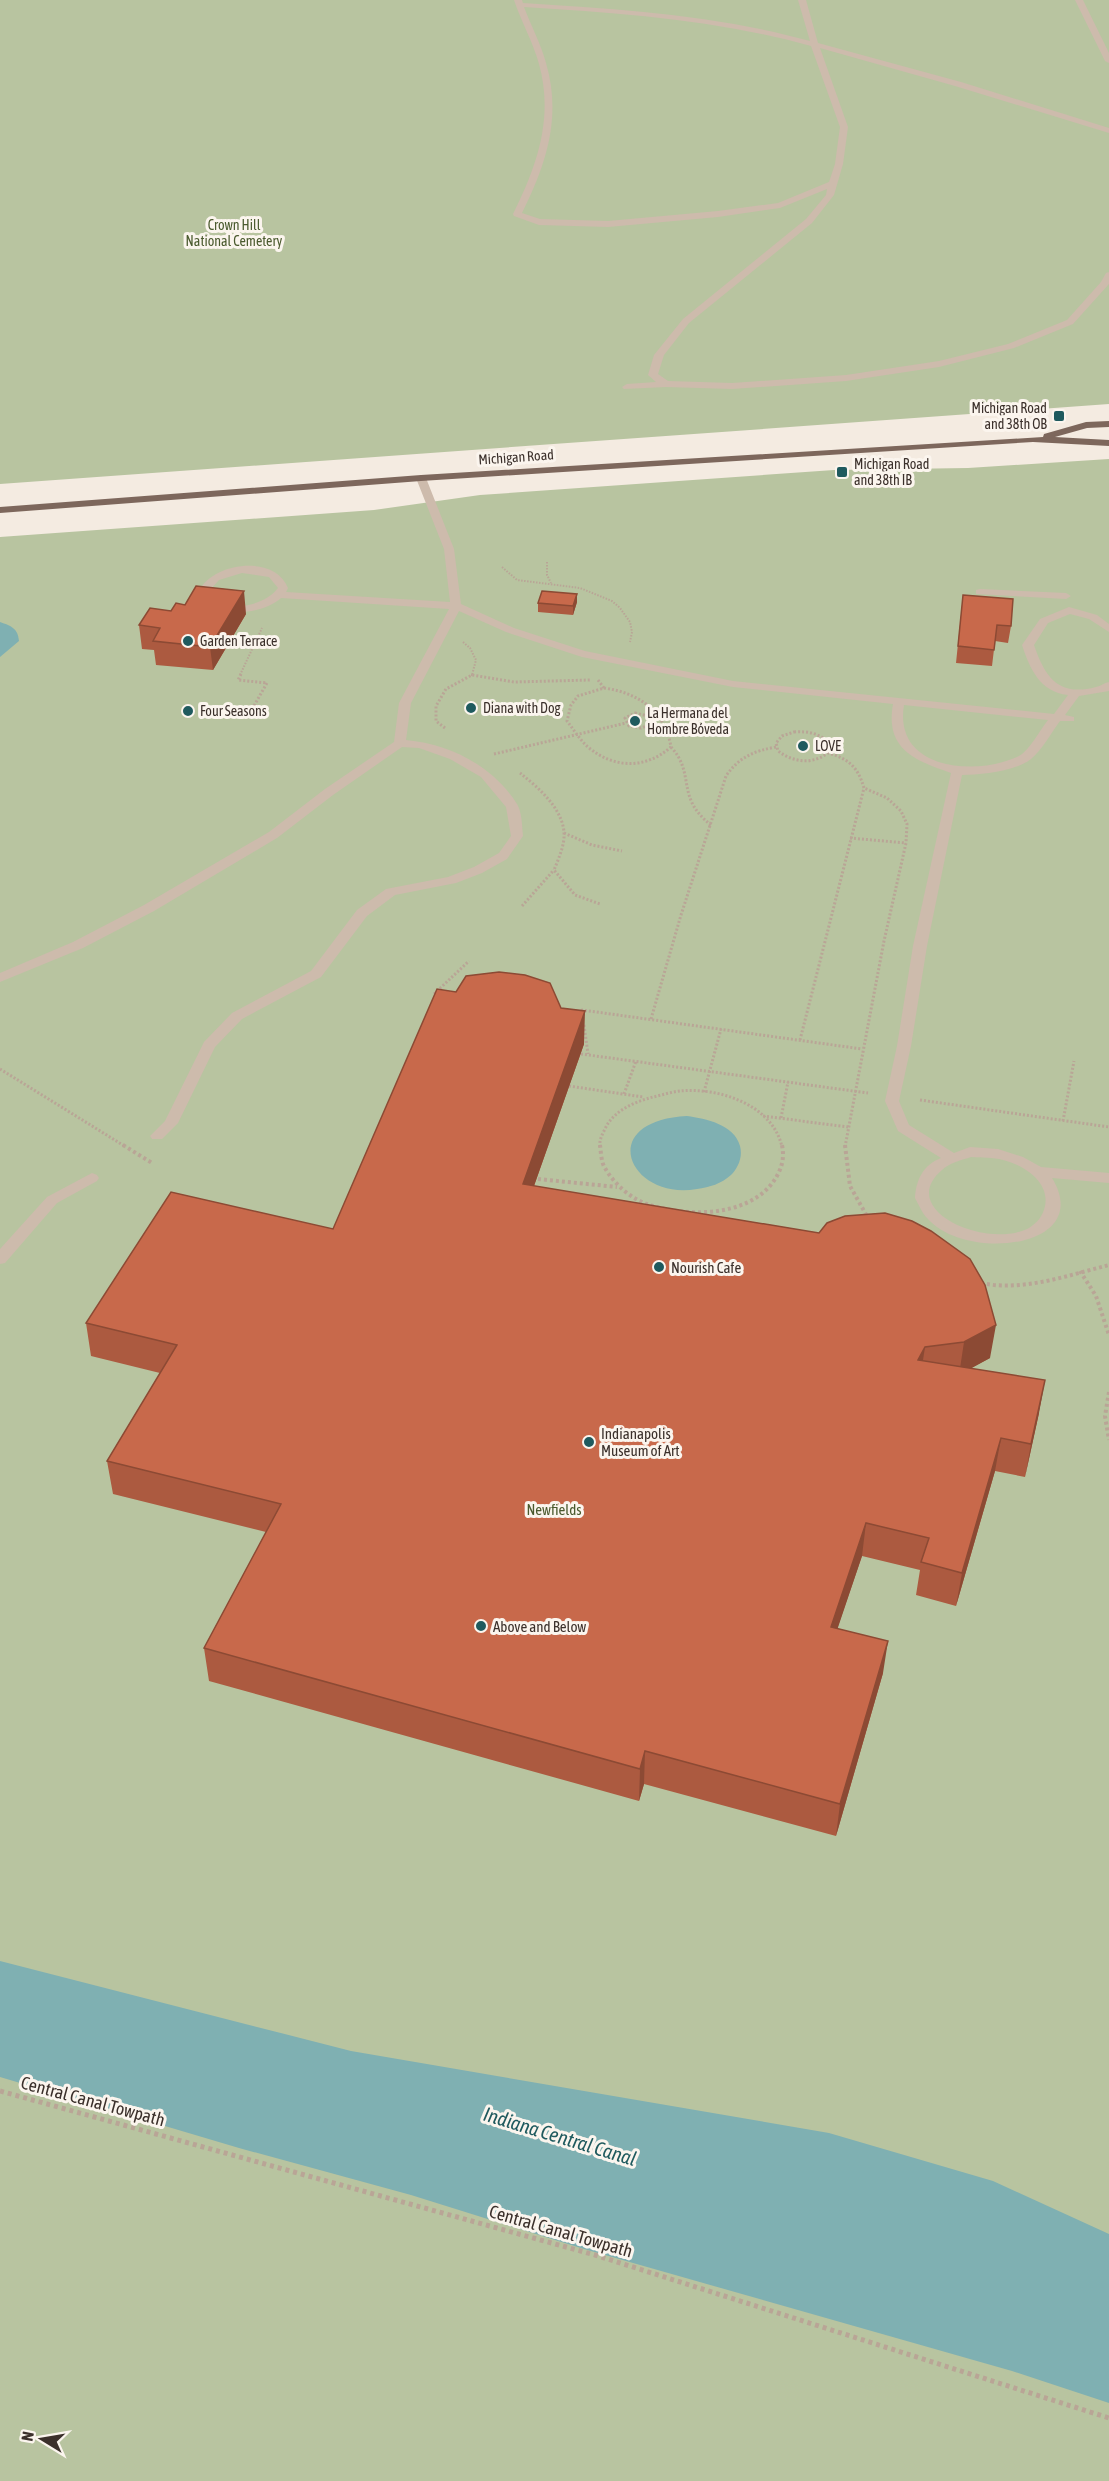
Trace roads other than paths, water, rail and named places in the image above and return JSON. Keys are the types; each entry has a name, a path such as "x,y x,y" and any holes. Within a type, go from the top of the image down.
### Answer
{"main road":[{"name":"Michigan Road","path":"1033,440 1086,425 1109,424"},
{"name":"Michigan Road","path":"0,510 421,478 1033,440 1109,442"}],"lane":[{"path":"666,384 653,375 659,355 686,321 807,210 830,195 839,164 843,127 814,45 802,0"},
{"path":"1079,0 1109,61"},
{"path":"833,184 780,205 718,214 608,224 539,222 517,214 544,156 550,115 545,73 519,2 697,20 814,45 958,84 1109,131"},
{"path":"780,205 807,210"},
{"path":"627,387 666,384 732,386 835,378 939,364 1011,346 1070,322 1105,283 1109,275"},
{"path":"400,743 405,703 456,606 449,549 421,478"},
{"path":"280,595 283,588 282,582 268,572 255,570 236,571 217,576 207,584 204,591 213,603 237,609 264,605 280,595 456,606 510,630 582,654 733,684 1070,719"},
{"path":"980,592 1066,596"},
{"path":"1109,629 1093,617 1069,610 1044,621 1028,645 1034,668 1052,689 1075,694 1104,690 1109,685"},
{"path":"899,702 896,719 899,736 909,750 933,763 957,771 980,771 1026,757 1075,694"},
{"path":"0,978 78,945 159,903 273,835 329,792 400,743 420,745 454,756 485,774 512,806 517,836 503,856 478,870 451,880 391,892 362,912 316,974 237,1016 208,1045 171,1123 157,1136"},
{"path":"950,1157 903,1128 892,1101 904,1046 920,946 957,771"},
{"path":"970,1152 999,1154 1021,1161 1038,1172 1051,1187 1054,1203 1047,1221 1034,1232 1014,1239 991,1241 968,1237 939,1223 926,1209 921,1194 926,1175 933,1166 950,1157 970,1152"},
{"path":"1038,1172 1109,1178"},
{"path":"0,1259 52,1200 92,1178"}],"water":[{"path":"0,622 13,628 19,641 0,657"},
{"path":"687,1116 718,1124 732,1132 740,1146 740,1158 734,1172 719,1183 697,1189 673,1190 654,1183 639,1172 632,1159 631,1144 640,1131 658,1121"},
{"name":"Indiana Central Canal","path":"0,1961 351,2051 829,2133 993,2181 1109,2234 1109,2403 1012,2371 584,2249 411,2195 239,2148 0,2077"}],"place":[{"name":"Michigan Road and 38th OB","path":"1059,416"},
{"name":"Michigan Road and 38th IB","path":"842,472"},
{"name":"Garden Terrace","path":"188,641"},
{"name":"Diana with Dog","path":"471,708"},
{"name":"Four Seasons","path":"188,711"},
{"name":"La Hermana del Hombre Bóveda","path":"635,721"},
{"name":"LOVE","path":"803,746"},
{"name":"Nourish Cafe","path":"659,1267"},
{"name":"Indianapolis Museum of Art","path":"589,1442"},
{"name":"Above and Below","path":"481,1626"}],"park label":[{"name":"Crown Hill National Cemetery","path":"234,234"},
{"name":"Newfields","path":"554,1509"}]}
